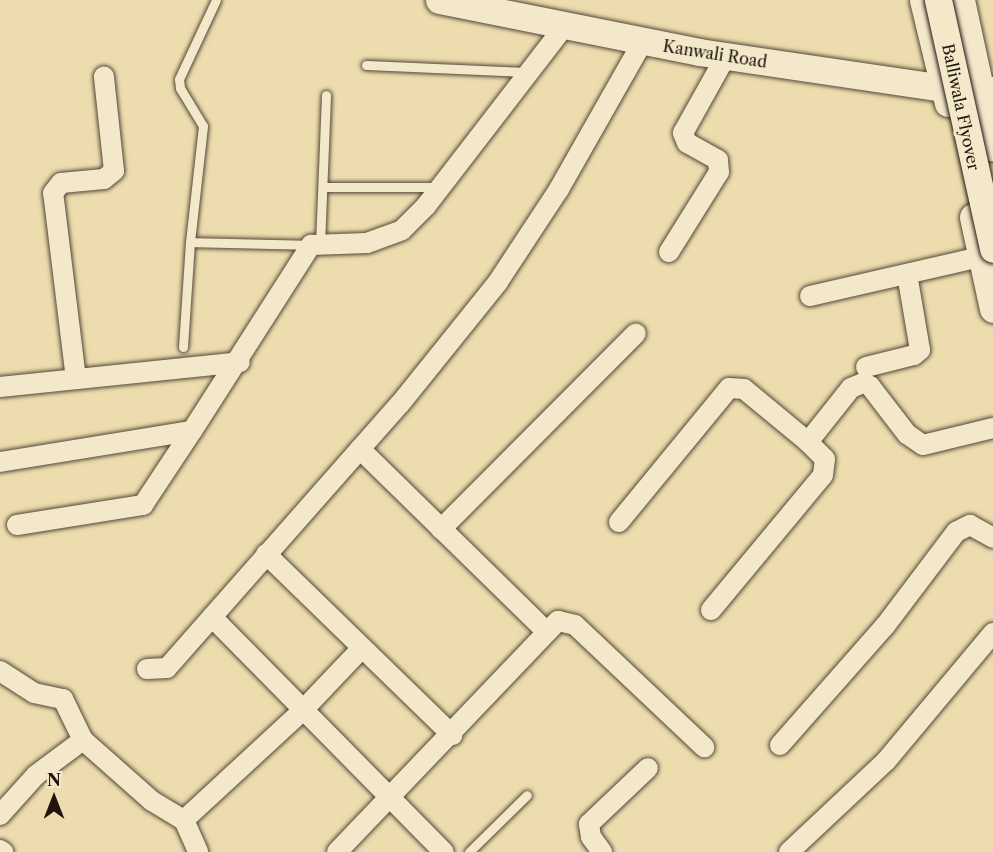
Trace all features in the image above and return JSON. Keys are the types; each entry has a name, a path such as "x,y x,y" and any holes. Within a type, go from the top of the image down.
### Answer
{"street":[{"name":"Kanwali Road","path":"439,0 642,43 944,88 987,90"},
{"path":"923,0 944,88 989,254 993,309"},
{"name":"Balliwala Flyover","path":"938,0 989,254"},
{"name":"Balliwala Flyover","path":"947,0 993,202"},
{"path":"961,0 987,90 993,148"},
{"path":"17,525 143,505 316,245 367,243 402,230 441,187 564,27"},
{"path":"147,669 166,668 407,396 532,234 642,43"},
{"path":"669,252 719,172 718,160 687,143 683,133 726,56"},
{"path":"76,379 53,193 61,183 104,179 114,171 104,77"},
{"path":"810,296 989,254"},
{"path":"866,367 914,355 920,350 907,274"},
{"path":"441,529 636,333"},
{"path":"0,387 240,362"},
{"path":"808,442 851,388 862,383 870,386 907,434 923,445 993,428"},
{"path":"619,522 729,388 744,389 808,442 825,459 823,475 711,610"},
{"path":"0,462 192,431"},
{"path":"360,449 546,631"},
{"path":"780,745 885,626 956,532 970,525 993,538"},
{"path":"266,554 452,735"},
{"path":"212,617 389,799 444,852"},
{"path":"337,852 452,735 546,631 558,621 575,625 704,747"},
{"path":"789,852 886,761 993,633"},
{"path":"184,820 303,710 362,648"},
{"path":"0,671 34,693 63,699 83,740 152,801 184,820 198,852"},
{"path":"0,814 36,775 83,740"},
{"path":"602,852 591,837 589,824 648,768"}],"lane":[{"path":"183,347 189,242 203,126 180,88 179,79 216,0"},
{"path":"366,65 529,72"},
{"path":"189,242 316,245 323,187 326,95"},
{"path":"323,187 441,187"},
{"path":"468,852 527,795"}]}
